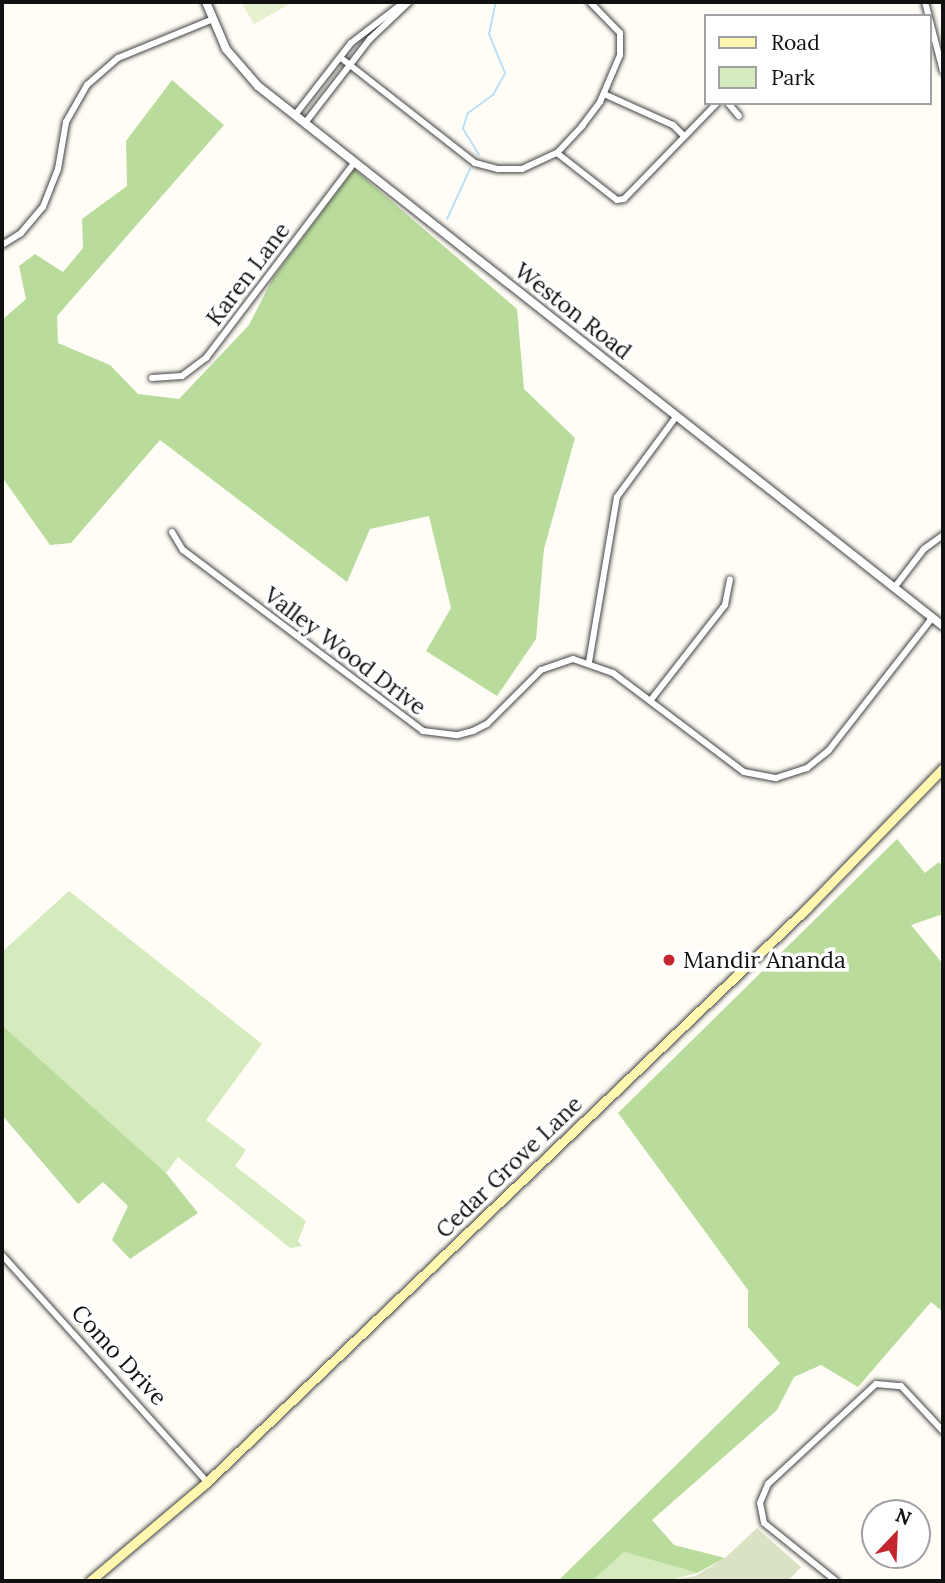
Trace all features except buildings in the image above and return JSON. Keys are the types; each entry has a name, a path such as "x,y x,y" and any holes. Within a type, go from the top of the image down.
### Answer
{"main road":[{"name":"Cedar Grove Lane","path":"90,1581 207,1482 808,907 943,768"}],"street":[{"name":"Weston Road","path":"206,2 226,49 242,70 295,115 943,626"},
{"path":"295,115 364,30 406,2"},
{"path":"305,123 406,2"},
{"path":"341,58 475,163 498,169 522,169 557,153 582,127 604,94 620,55 620,33 590,2"},
{"path":"931,18 943,71"},
{"path":"2,245 21,233 43,207 58,169 66,122 87,85 118,58 213,19"},
{"path":"933,23 943,21"},
{"path":"604,94 673,125 682,135"},
{"path":"557,153 617,200 624,199 682,135 715,105"},
{"path":"730,105 739,116"},
{"name":"Karen Lane","path":"152,378 182,376 206,358 354,163"},
{"path":"589,663 617,497 676,416"},
{"name":"Valley Wood Drive","path":"172,532 183,550 424,731 449,735 473,731 487,724 541,670 573,659 613,673 744,772 776,778 794,774 829,750 932,618"},
{"path":"894,588 924,549 943,535"},
{"path":"650,701 725,605 730,579"},
{"name":"Como Drive","path":"2,1255 207,1482"},
{"path":"836,1581 764,1523 760,1503 768,1484 876,1384 901,1386 943,1431"}],"green space":[{"path":"241,2 286,2 288,5 254,24"},
{"path":"172,80 224,125 57,316 58,343 110,365 138,394 179,399 249,325 273,278 354,169 517,309 524,389 575,438 544,549 536,639 497,696 426,651 451,608 429,516 370,529 347,582 160,440 71,543 50,545 2,477 2,320 26,299 19,266 35,254 63,272 83,248 82,219 127,186 126,141"},
{"path":"897,839 925,873 939,862 943,867 943,914 911,925 943,964 943,1312 931,1302 858,1387 821,1365 794,1377 777,1410 652,1520 674,1545 725,1558 697,1573 624,1552 592,1581 558,1581 780,1363 748,1327 748,1290 618,1113"},
{"path":"69,891 262,1044 206,1120 246,1150 235,1166 306,1221 298,1241 302,1246 290,1248 178,1157 166,1173 2,1025 2,952"},
{"path":"2,1025 166,1173 198,1213 130,1259 112,1240 128,1206 103,1182 78,1204 2,1115"},
{"path":"757,1528 801,1567 788,1581 668,1581 695,1576 725,1558"},
{"path":"624,1552 697,1573 668,1581 592,1581"}],"waterway":[{"path":"479,155 463,128 468,113 493,95 505,73 489,34 496,2"},
{"path":"447,219 470,169"}],"place":[{"name":"Mandir Ananda","path":"669,960"}]}
